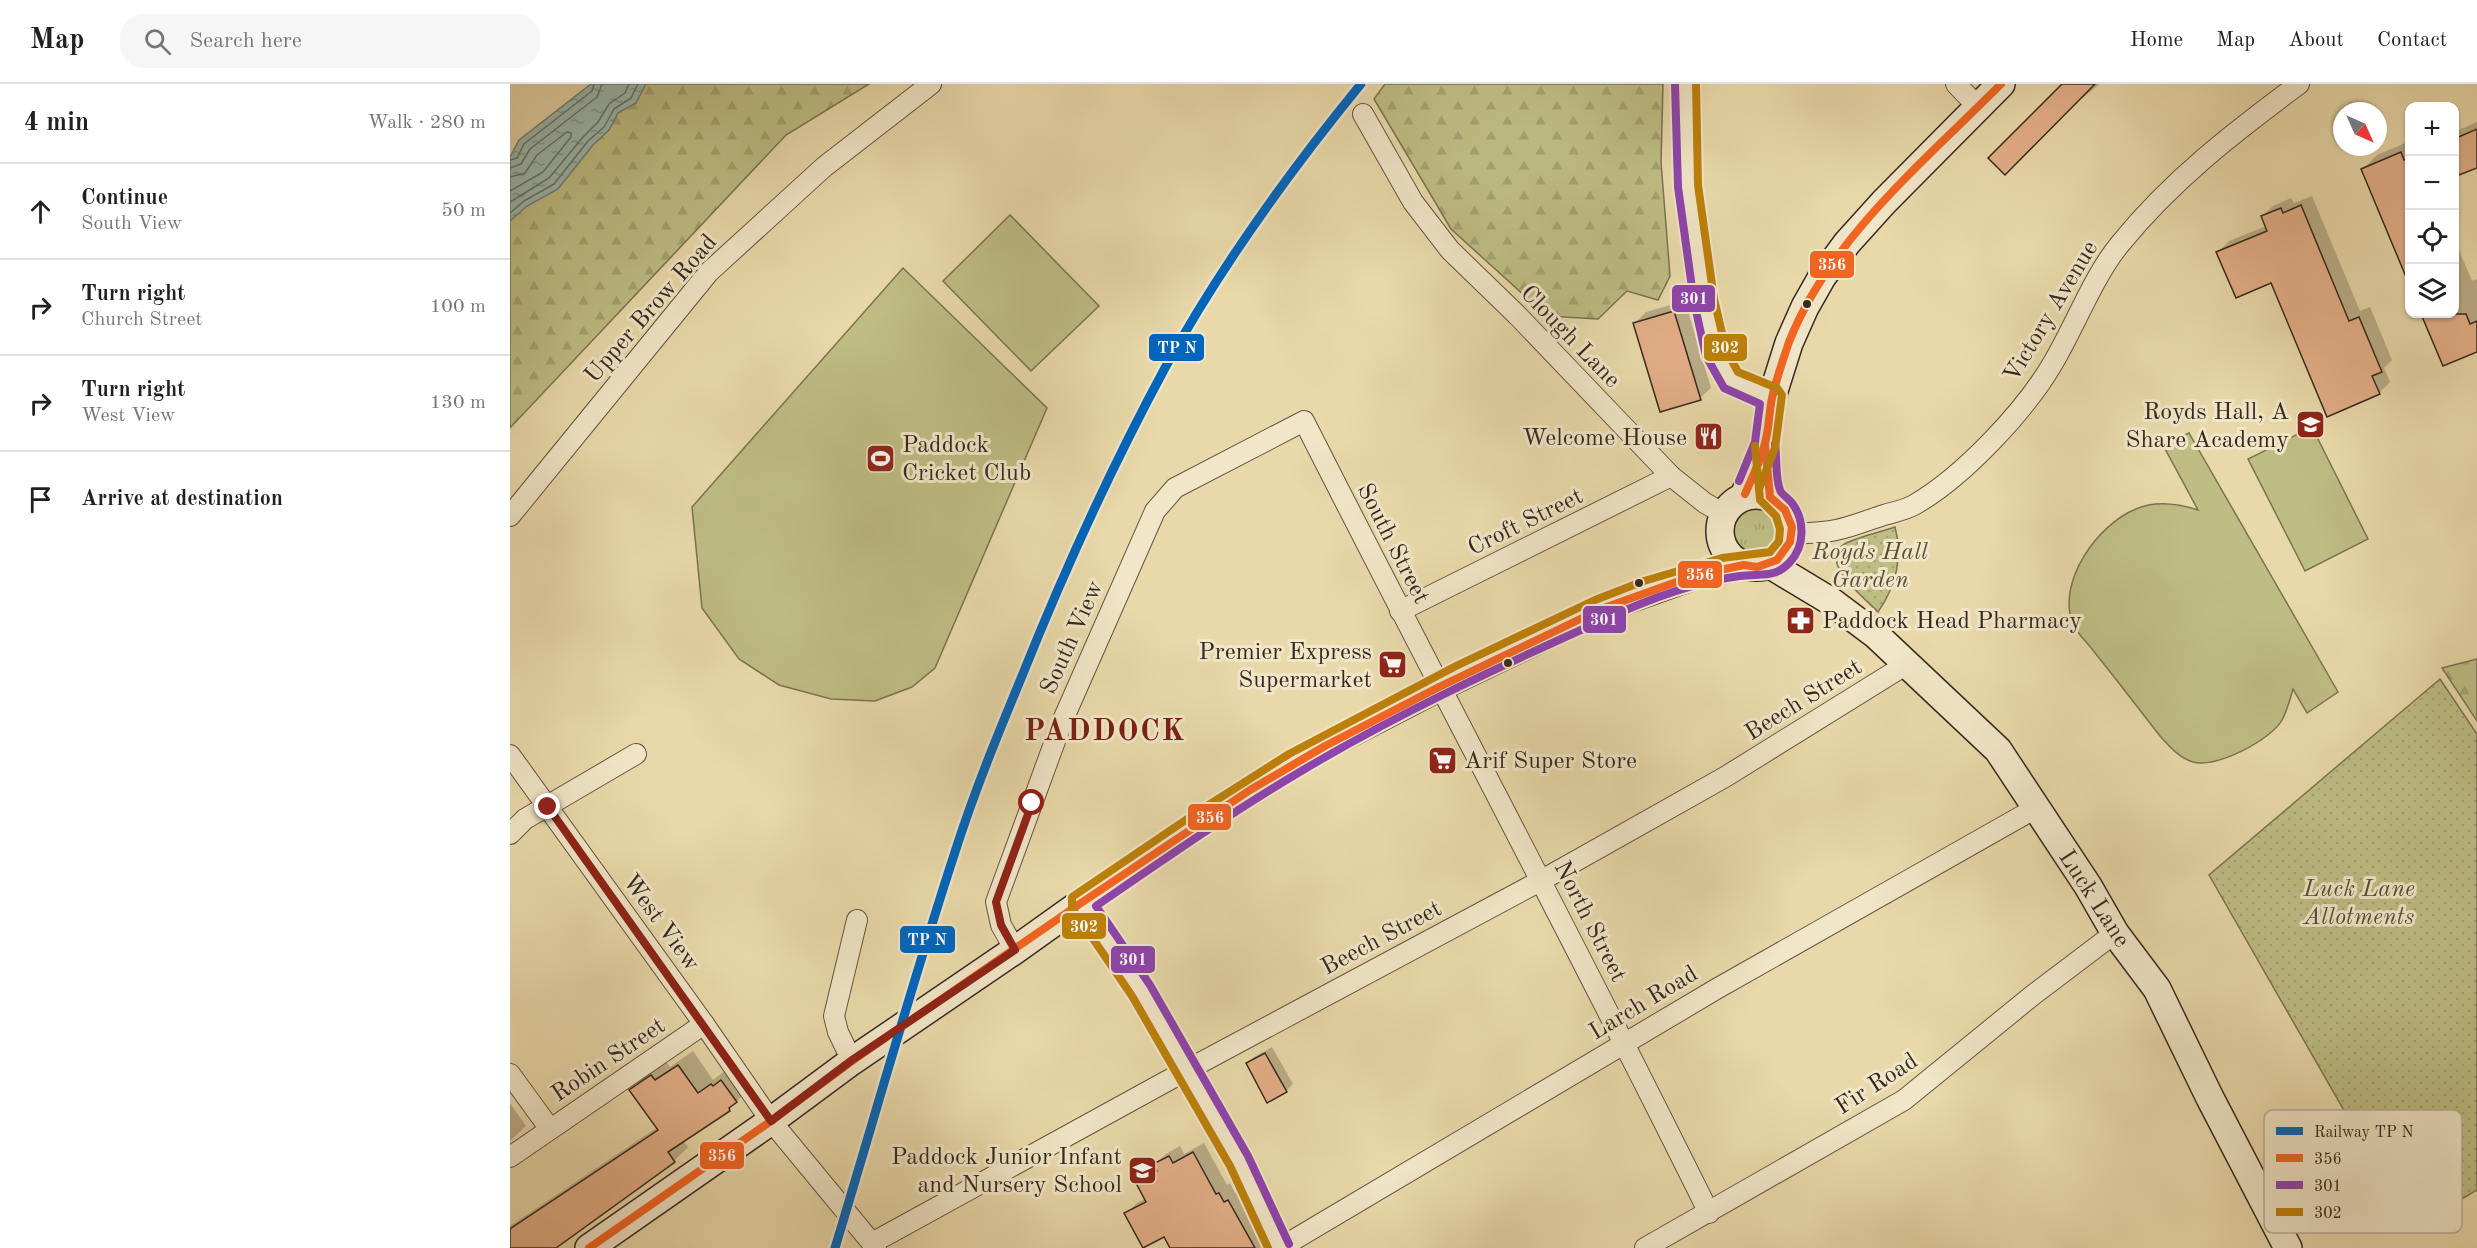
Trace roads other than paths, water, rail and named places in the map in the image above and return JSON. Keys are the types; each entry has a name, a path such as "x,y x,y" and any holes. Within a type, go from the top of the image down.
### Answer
{"street":[{"name":"Upper Brow Road","path":"510,516 709,273 824,167 931,84"},
{"path":"1685,84 1688,186 1704,302 1716,354 1731,380 1772,397"},
{"path":"1956,84 1978,107"},
{"path":"1757,497 1772,397 1793,334 1805,306 1822,277 1847,243 1884,202 2001,84"},
{"name":"Victory Avenue","path":"1791,538 1836,530 1913,505 1951,478 1996,435 2032,393 2053,363 2076,317 2118,246 2163,194 2221,143 2299,84"},
{"name":"Clough Lane","path":"1363,114 1391,180 1450,250 1517,315 1671,476 1705,503 1722,526"},
{"name":"South Street","path":"1304,421 1439,687"},
{"name":"South View","path":"1015,950 1001,925 996,902 1062,722 1155,511 1175,488 1304,421"},
{"name":"Croft Street","path":"1400,611 1671,476"},
{"path":"590,1248 771,1121 859,1055 1250,790 1325,746 1439,687 1601,609 1696,575 1757,564 1786,551 1792,527 1785,510 1757,497 1736,500 1696,575"},
{"path":"1722,526 1731,557 1757,564"},
{"name":"Luck Lane","path":"1791,538 1832,602"},
{"name":"Luck Lane","path":"1757,564 1832,602 1876,635 1998,750 2088,886 2115,933 2157,989 2264,1202"},
{"name":"Beech Street","path":"871,1242 1542,880 1725,777 1907,664"},
{"name":"North Street","path":"1439,687 1542,880 1709,1213"},
{"path":"510,834 525,819 636,754"},
{"name":"West View","path":"510,755 705,1024 771,1121 871,1242"},
{"name":"Larch Road","path":"1280,1248 1625,1042 2036,808"},
{"path":"1081,903 1141,990 1239,1161 1280,1248"},
{"path":"857,920 834,1016 838,1032 859,1055"},
{"name":"Fir Road","path":"1645,1248 1904,1100 2032,995 2115,933"},
{"name":"Robin Street","path":"510,1157 705,1024"},
{"path":"510,1074 550,1130"},
{"name":"Luck Lane","path":"2280,1233 2288,1248"}],"water":[{"path":"591,84 646,84 636,103 618,113 609,130 593,145 558,189 527,206 510,221 510,157 519,140"}],"place":[{"name":"Royds Hall, A Share Academy","path":"2310,425"},
{"name":"Welcome House","path":"1708,437"},
{"name":"Paddock Cricket Club","path":"881,458"},
{"name":"Paddock Head Pharmacy","path":"1801,620"},
{"name":"Premier Express Supermarket","path":"1393,665"},
{"name":"Arif Super Store","path":"1443,760"},
{"name":"Paddock Junior Infant and Nursery School","path":"1143,1170"}],"district":[{"name":"PADDOCK","path":"1105,730"}],"park label":[{"name":"Royds Hall Garden","path":"1870,565"},
{"name":"Luck Lane Allotments","path":"2359,902"}]}
